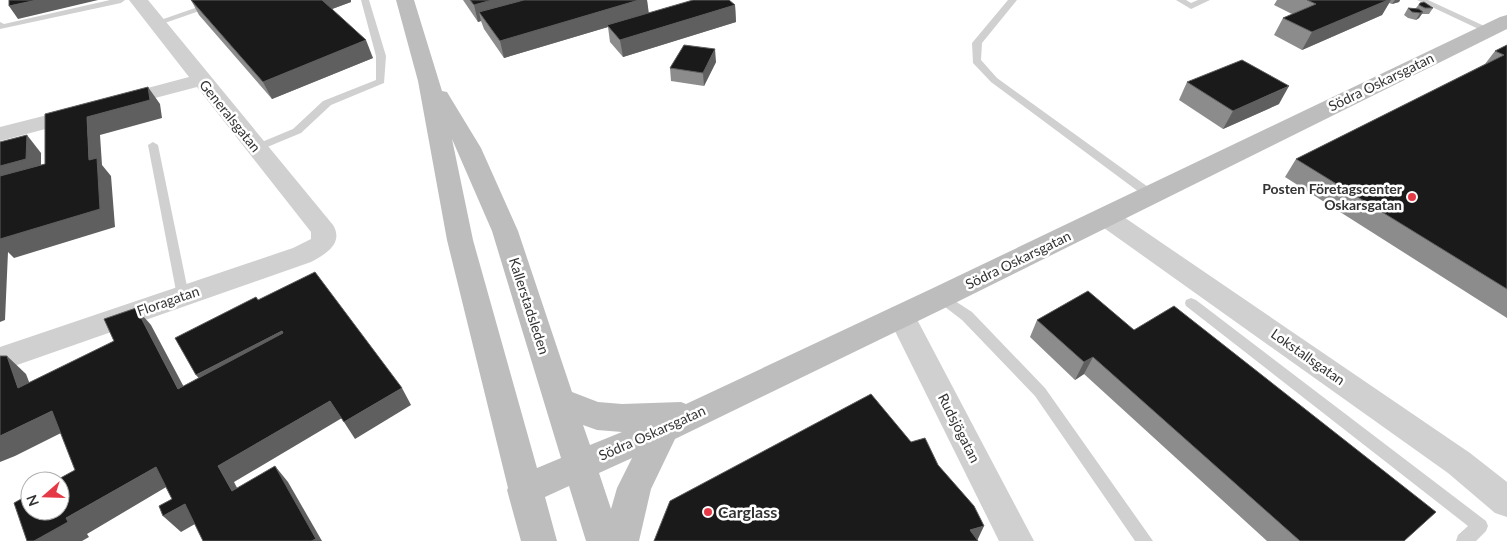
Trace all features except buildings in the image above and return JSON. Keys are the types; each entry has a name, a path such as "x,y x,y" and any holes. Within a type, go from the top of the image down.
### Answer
{"main road":[{"name":"Kallerstadsleden","path":"405,0 429,81 460,240 524,490 539,541"},
{"name":"Södra Oskarsgatan","path":"524,490 695,415 1498,25"},
{"name":"Kallerstadsleden","path":"429,81 470,148 506,231 604,541"},
{"path":"559,401 597,416 622,418 695,415"},
{"path":"621,541 634,488 663,430"}],"street":[{"name":"Generalsgatan","path":"138,0 324,231"},
{"path":"0,134 201,80"},
{"name":"Lokstallsgatan","path":"1106,217 1459,463 1507,502"},
{"name":"Floragatan","path":"0,359 315,249 323,242 324,231"},
{"name":"Rudsjögatan","path":"901,315 1017,541"}],"lane":[{"path":"0,24 3,27 122,0"},
{"path":"156,23 227,0"},
{"path":"256,148 297,131 327,102 381,81 381,56 365,0"},
{"path":"1013,0 977,44 976,62 994,80 1151,194"},
{"path":"1180,0 1191,6 1206,0"},
{"path":"1421,0 1498,25"},
{"path":"153,145 183,296"},
{"path":"941,297 967,316 1040,392 1145,541"},
{"path":"1191,303 1480,526 1464,541"}],"place":[{"name":"Posten Företagscenter Oskarsgatan","path":"1412,197"},
{"name":"Carglass","path":"708,512"}]}
